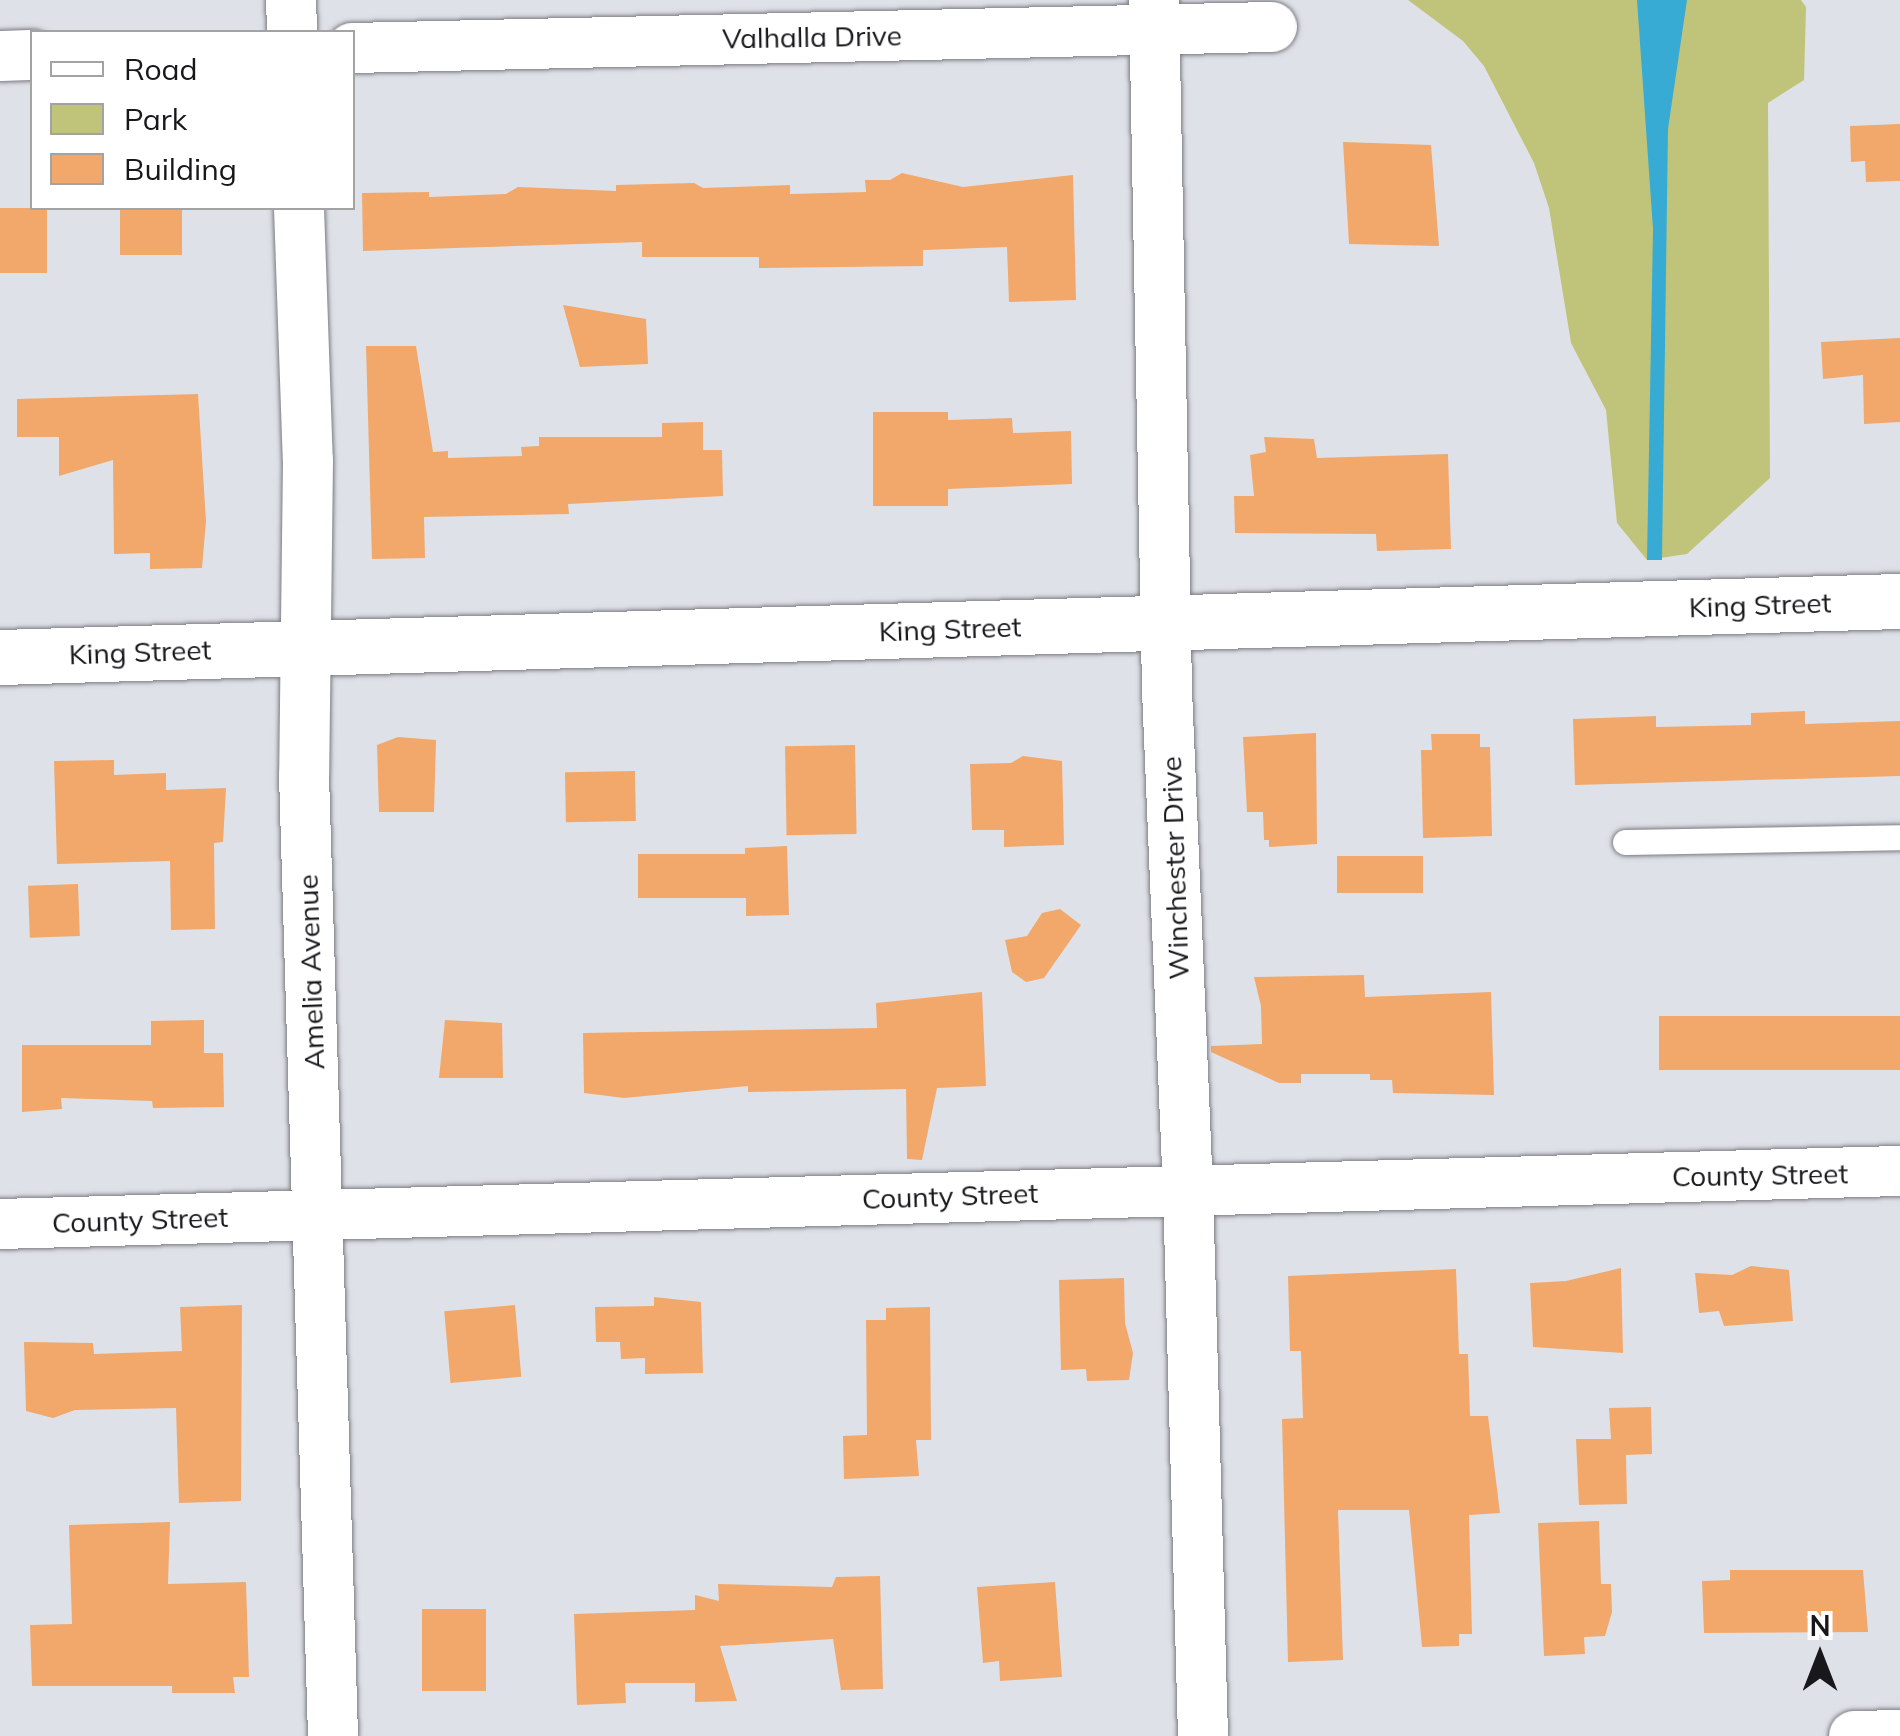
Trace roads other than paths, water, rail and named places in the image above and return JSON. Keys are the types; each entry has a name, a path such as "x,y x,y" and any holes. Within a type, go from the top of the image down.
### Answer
{"street":[{"path":"291,0 292,30"},
{"name":"Valhalla Drive","path":"355,48 1155,15 1272,28"},
{"name":"Winchester Drive","path":"1155,15 1167,622 1203,1736"},
{"path":"0,56 30,55"},
{"name":"Amelia Avenue","path":"298,210 308,460 304,775 333,1736"},
{"name":"King Street","path":"0,656 1900,601"},
{"name":"County Street","path":"0,1224 1900,1171"},
{"path":"1854,1736 1900,1734"}],"lane":[{"path":"1625,842 1900,836"}],"water":[{"path":"1637,0 1687,0 1668,129 1662,560 1647,560 1653,229"}]}
